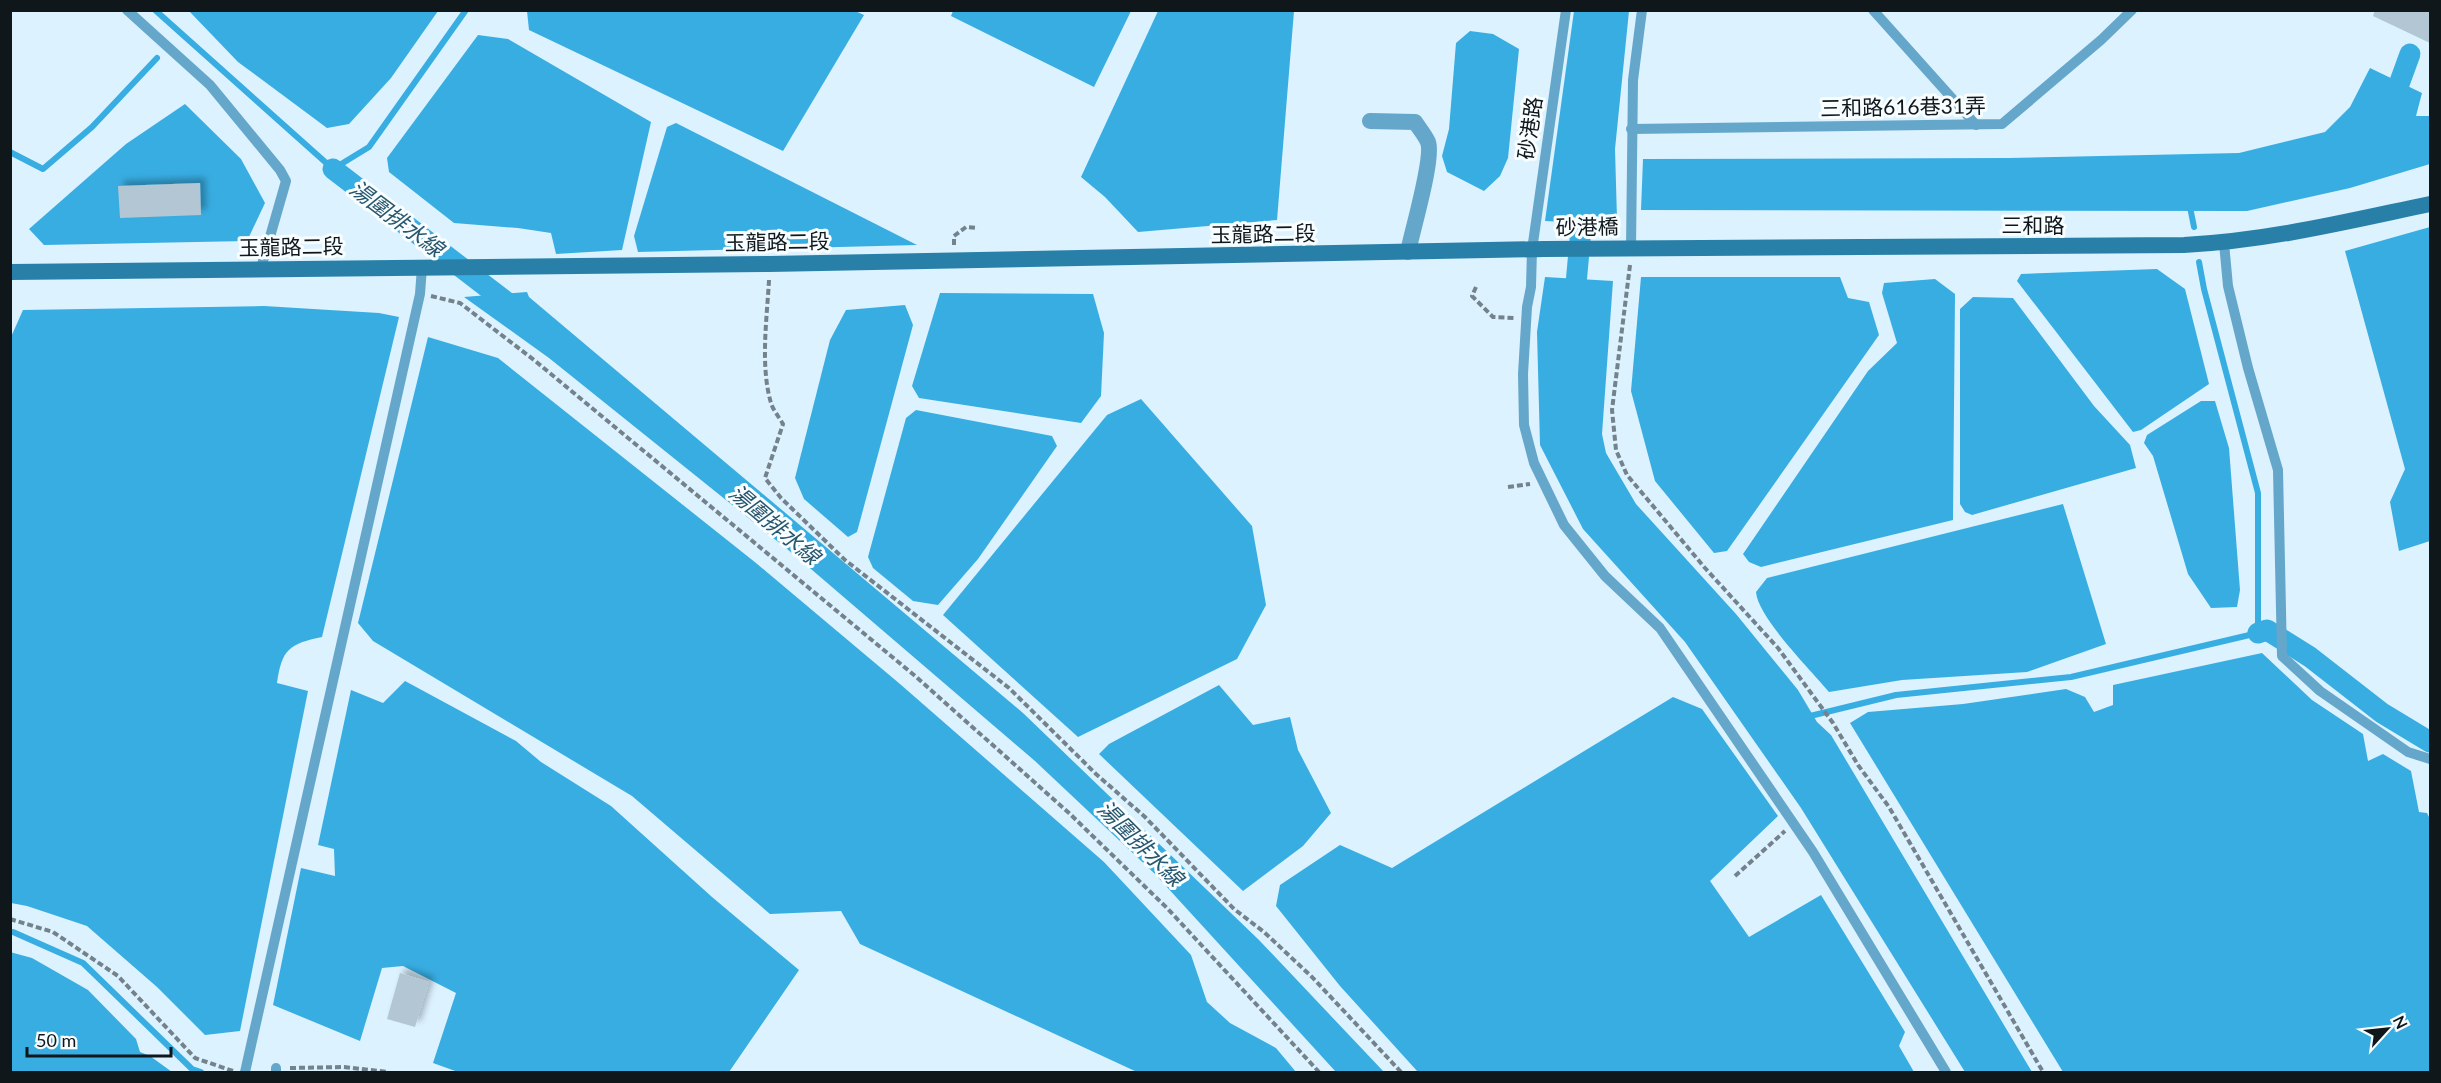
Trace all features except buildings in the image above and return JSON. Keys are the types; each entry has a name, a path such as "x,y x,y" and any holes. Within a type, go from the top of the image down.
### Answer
{"main road":[{"name":"三和路","path":"1631,248 1772,249 2224,243 2305,230 2430,204"},
{"name":"砂港橋","path":"1538,250 1631,248"},
{"name":"玉龍路二段","path":"10,272 770,264 1538,250"}],"street":[{"path":"1370,121 1415,122 1428,143 1429,152 1424,180 1408,252"}],"lane":[{"path":"127,10 210,85 280,170 286,181 261,268"},
{"name":"砂港路","path":"1566,10 1538,250 1526,318 1523,374 1524,425 1534,464 1564,525 1605,576 1660,628 1794,822 1946,1072"},
{"path":"1631,248 1633,80 1642,10"},
{"path":"1873,10 1976,125"},
{"name":"三和路616巷31弄","path":"1631,129 2002,124 2132,10"},
{"path":"2224,243 2230,296 2278,470 2282,656 2328,697 2408,752 2430,759"},
{"path":"244,1072 420,294 422,267"}],"path":[{"path":"963,261 954,250 954,236 966,227 978,228"},
{"path":"1631,248 1612,410 1616,450 1627,475 1705,568 1778,648 1833,723 1858,765 1889,807 2043,1072"},
{"path":"770,264 764,348 771,405 783,424 765,478 781,498 845,560 1009,688 1096,774 1145,817 1234,909 1264,932 1312,977 1401,1072"},
{"path":"1476,287 1472,296 1493,317 1526,318"},
{"path":"420,294 460,303 534,360 914,675 1069,813 1167,908 1319,1072"},
{"path":"1508,487 1543,481"},
{"path":"1735,876 1794,822"},
{"path":"10,919 52,932 118,976 195,1058 244,1072"},
{"path":"276,1070 344,1067 388,1072"}],"water":[{"path":"853,10 864,15 783,151 529,30 527,11"},
{"path":"953,10 1131,11 1094,87 951,16"},
{"path":"189,11 438,11 391,78 349,124 327,128 238,62"},
{"path":"1158,11 1294,11 1277,220 1138,232 1105,197 1081,177"},
{"path":"1574,11 1629,11 1615,149 1617,219 1582,223 1545,221"},
{"path":"1470,31 1493,34 1519,49 1508,158 1500,176 1484,191 1447,172 1442,156 1449,129 1456,43"},
{"path":"478,35 508,39 651,122 622,250 556,254 551,233 454,223 389,172 387,158"},
{"path":"2370,68 2422,93 2416,116 2430,116 2430,164 2350,188 2247,211 1641,210 1643,159 2009,158 2239,153 2325,132 2350,107"},
{"path":"185,104 241,159 265,203 247,241 44,245 29,229 126,144"},
{"path":"676,123 917,245 638,252 634,236 667,127"},
{"path":"2430,227 2430,541 2399,551 2390,502 2405,469 2345,251"},
{"path":"2157,269 2185,289 2209,384 2141,430 2133,432 2017,281 2021,274"},
{"path":"1545,277 1613,281 1602,434 1606,453 1636,504 1736,614 1798,690 1817,722 1831,735 2032,1072 1965,1072 1801,808 1685,642 1583,529 1540,445 1537,332"},
{"path":"1641,277 1840,277 1848,298 1869,302 1879,335 1727,551 1714,553 1655,481 1631,391"},
{"path":"1935,279 1955,294 1953,520 1761,567 1749,562 1743,554 1868,371 1897,343 1882,293 1884,283"},
{"path":"527,292 529,297 1023,713 1259,940 1384,1072 1336,1072 1155,874 1035,761 797,557 549,358 464,297"},
{"path":"940,293 1093,294 1104,333 1101,396 1081,423 919,398 912,386"},
{"path":"1973,297 2013,298 2094,406 2130,445 2136,468 1972,515 1965,512 1960,504 1960,309"},
{"path":"905,305 913,325 857,532 848,537 804,499 795,478 830,340 846,310"},
{"path":"264,306 379,313 399,317 322,637 302,642 289,650 279,672 277,683 308,691 240,1031 205,1035 157,987 87,926 11,903 11,337 23,310"},
{"path":"428,337 498,358 756,563 900,684 1104,862 1191,955 1207,1002 1230,1023 1276,1048 1296,1072 1137,1072 860,944 841,911 770,914 632,796 373,641 358,623"},
{"path":"1141,399 1252,526 1266,605 1237,659 1078,737 943,615 1107,415"},
{"path":"2201,401 2215,401 2229,448 2240,590 2237,607 2211,608 2188,574 2153,456 2144,443 2147,435"},
{"path":"916,410 1052,436 1057,446 978,559 938,605 913,601 873,568 868,557 906,418"},
{"path":"2063,504 2106,644 2027,672 1902,680 1829,692 1775,629 1759,603 1756,592 1767,578"},
{"path":"2262,653 2312,700 2363,734 2368,761 2383,754 2411,771 2419,812 2427,813 2430,819 2430,1072 2063,1072 1850,723 1868,712 1963,704 2066,689 2085,697 2094,712 2113,705 2113,685"},
{"path":"405,681 516,741 541,762 611,806 712,897 799,970 729,1072 458,1072 433,1063 456,993 403,966 382,968 360,1041 273,1005 301,868 335,876 334,849 318,845 351,690 383,703"},
{"path":"1219,685 1253,725 1290,717 1298,750 1331,813 1303,846 1243,891 1099,754 1109,744"},
{"path":"1673,697 1702,709 1778,816 1710,881 1749,937 1821,895 1905,1032 1899,1046 1914,1072 1418,1072 1340,986 1276,906 1280,885 1340,845 1392,868"},
{"path":"10,952 32,958 88,990 136,1039 140,1052 150,1056 172,1072 11,1072"}],"waterway":[{"name":"湯圍排水線","path":"155,10 333,169 369,147 466,10"},
{"path":"2390,109 2410,54"},
{"path":"10,152 43,169 92,127 157,58"},
{"name":"湯圍排水線","path":"333,169 518,311"},
{"path":"1574,306 1584,196"},
{"path":"2189,202 2194,227"},
{"path":"1806,717 1896,695 2071,677 2258,633 2258,493 2204,289 2199,262"},
{"path":"2258,633 2267,630 2310,657 2382,713 2430,742"},
{"path":"13,932 83,963 192,1069 201,1072"}]}
